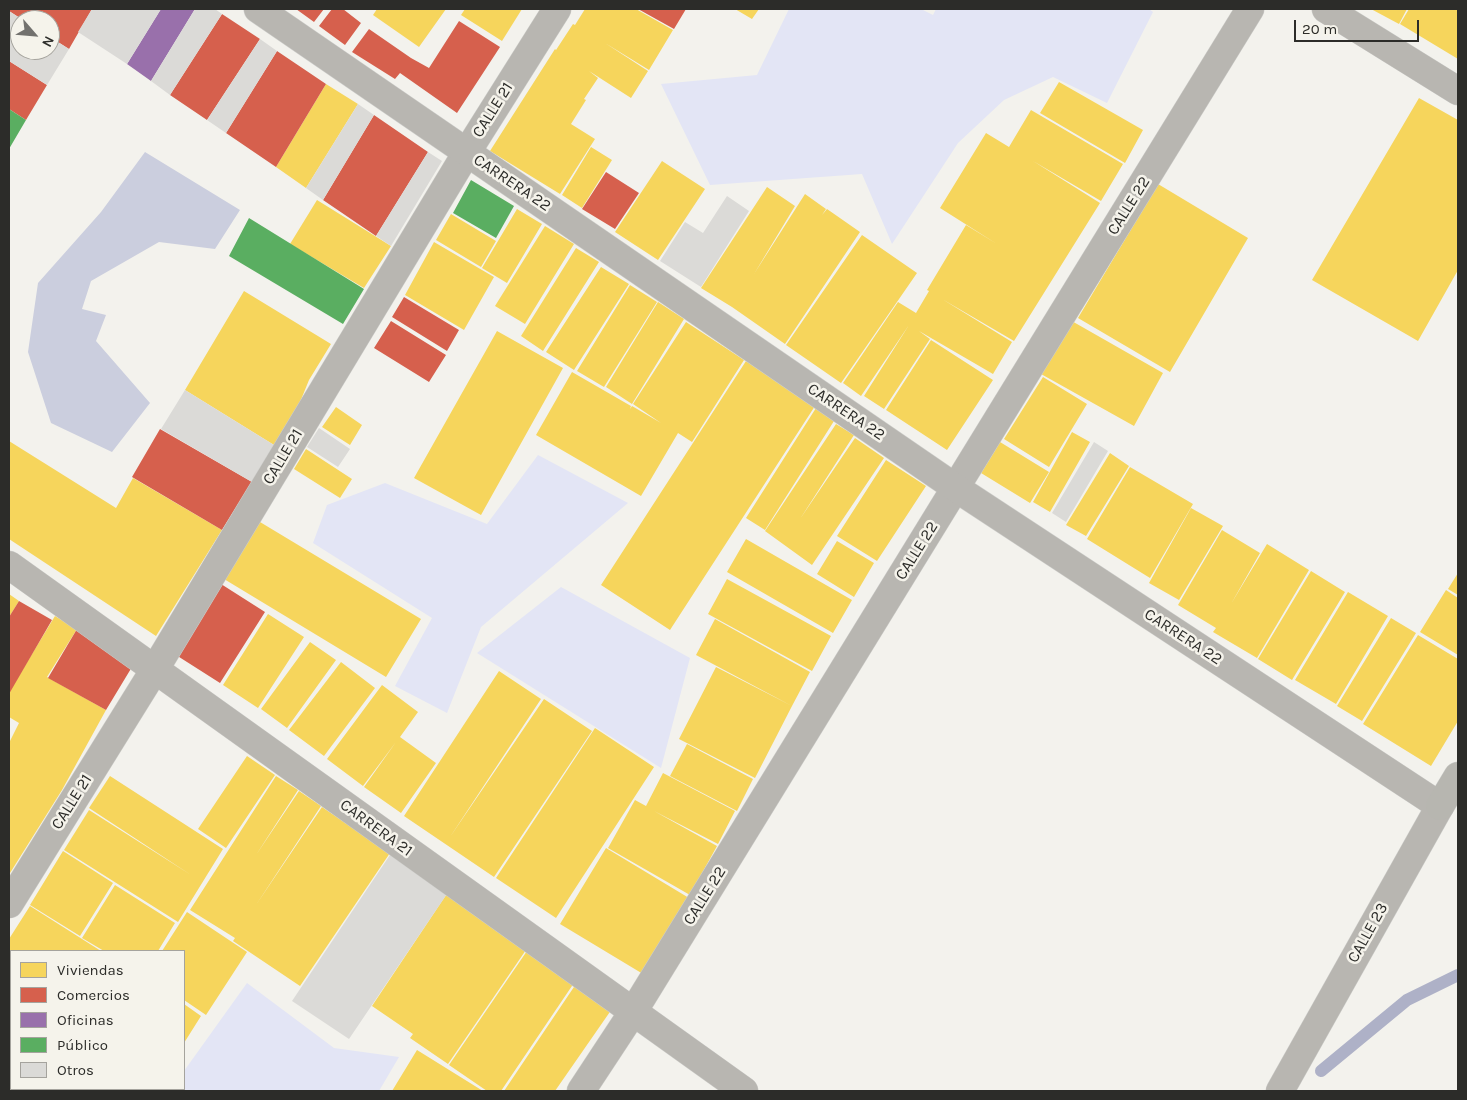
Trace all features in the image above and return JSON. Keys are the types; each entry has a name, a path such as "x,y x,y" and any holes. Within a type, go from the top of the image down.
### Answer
{"main road":[{"name":"CALLE 23","path":"1440,806 1458,776"}],"street":[{"name":"CARRERA 22","path":"258,9 956,488 1440,806"},
{"name":"CALLE 21","path":"9,904 155,669 467,152 558,9"},
{"name":"CALLE 22","path":"581,1091 633,1012 1250,9"},
{"path":"1326,9 1458,91"},
{"name":"CARRERA 21","path":"9,565 744,1091"},
{"name":"CALLE 23","path":"1280,1091 1440,806"}],"shaded area":[{"path":"789,9 921,9 933,15 936,9 1149,9 1153,12 1107,103 1053,77 1004,100 958,143 892,244 862,174 710,185 661,84 757,75"},
{"path":"145,152 240,210 215,249 159,242 91,281 82,309 106,315 96,341 150,403 112,452 51,423 28,352 38,283 101,212"},
{"path":"538,455 628,503 481,627 447,713 395,686 432,618 313,543 327,505 385,483 487,524"},
{"path":"561,587 690,658 661,768 477,653"},
{"path":"247,983 334,1048 399,1057 379,1091 182,1091 185,1090 185,1070"}],"building: Viviendas":[{"path":"377,9 446,9 419,47 373,15"},
{"path":"465,9 522,9 502,41 461,15"},
{"path":"585,9 636,9 673,30 649,70 605,43 648,71 631,98 589,71 598,78 571,124 595,139 560,194 490,151 555,49 573,24 575,25"},
{"path":"735,9 759,9 752,19"},
{"path":"1371,9 1407,9 1399,24"},
{"path":"1409,9 1458,9 1458,59 1400,24"},
{"path":"1059,82 1143,130 1125,163 1040,113"},
{"path":"326,84 358,104 306,188 276,167"},
{"path":"1419,98 1458,120 1458,270 1418,341 1312,280"},
{"path":"1031,110 1123,164 1101,201 1033,161 1100,203 1014,341 942,299 1012,342 993,374 919,331 930,339 884,409 864,396 909,325 861,396 843,383 898,302 916,313 929,291 927,290 966,225 997,244 940,208 986,133 1009,147"},
{"path":"591,147 612,160 582,208 562,195"},
{"path":"662,161 705,189 658,260 615,232"},
{"path":"1158,184 1248,238 1170,372 1078,318"},
{"path":"767,187 795,206 754,274 805,194 826,209 822,215 827,209 860,232 785,344 701,288"},
{"path":"317,200 391,246 364,288 290,244"},
{"path":"517,209 542,224 507,283 482,268"},
{"path":"451,214 496,241 481,267 436,240"},
{"path":"545,226 574,244 525,324 495,306"},
{"path":"862,235 917,273 841,383 786,345"},
{"path":"434,242 494,277 464,330 405,295"},
{"path":"576,248 599,262 543,351 521,336"},
{"path":"601,267 629,284 574,370 546,352"},
{"path":"630,285 657,302 604,387 577,371"},
{"path":"244,291 331,344 309,380 294,417 292,416 274,445 185,390"},
{"path":"658,302 684,319 632,404 606,387"},
{"path":"1070,320 1163,373 1134,426 1041,374"},
{"path":"686,322 744,360 692,442 678,433 641,496 536,435 572,372 631,406 630,409 632,406 661,423 633,404"},
{"path":"497,331 563,368 481,515 414,478"},
{"path":"931,340 993,380 947,450 886,410"},
{"path":"746,361 815,406 670,630 601,585"},
{"path":"1043,377 1087,404 1049,467 1004,439"},
{"path":"336,407 362,425 350,445 322,427"},
{"path":"816,408 834,421 765,530 746,518"},
{"path":"836,424 854,435 800,519 855,438 884,458 812,565 765,531"},
{"path":"1072,432 1090,442 1050,512 1033,502"},
{"path":"9,441 116,508 133,478 222,530 156,636 9,539"},
{"path":"1000,442 1049,472 1030,503 981,473"},
{"path":"306,449 352,479 340,498 294,469"},
{"path":"1110,453 1129,466 1086,536 1066,525"},
{"path":"886,460 926,486 877,561 837,536"},
{"path":"1130,467 1193,504 1150,578 1087,539"},
{"path":"1191,508 1223,526 1179,600 1149,583"},
{"path":"260,522 421,619 386,677 224,579"},
{"path":"1222,530 1260,553 1231,604 1267,544 1309,570 1257,658 1213,632 1216,628 1178,605"},
{"path":"746,539 852,600 833,633 727,572"},
{"path":"837,541 874,563 854,597 817,574"},
{"path":"1311,571 1345,592 1292,680 1258,659"},
{"path":"1458,573 1458,595 1448,589"},
{"path":"727,579 831,636 812,671 708,614"},
{"path":"1446,590 1458,598 1458,655 1420,632"},
{"path":"1348,592 1388,616 1336,704 1295,680"},
{"path":"9,594 19,601 9,617"},
{"path":"268,614 304,637 258,708 223,685"},
{"path":"55,616 77,629 47,677 106,710 62,790 10,873 9,743 19,723 9,717 9,692"},
{"path":"1391,618 1416,633 1362,721 1337,706"},
{"path":"715,619 810,672 792,706 696,655"},
{"path":"1418,635 1458,659 1458,721 1431,766 1363,724"},
{"path":"310,642 336,660 287,728 261,709"},
{"path":"341,662 375,688 324,756 289,730"},
{"path":"716,667 792,706 755,778 679,739"},
{"path":"499,671 541,699 450,837 544,699 592,731 494,877 404,816"},
{"path":"382,685 418,712 400,737 436,763 401,813 364,787 396,742 363,786 327,759"},
{"path":"595,728 654,767 556,918 496,878"},
{"path":"687,744 753,779 737,811 670,776"},
{"path":"247,756 275,775 226,848 198,829"},
{"path":"663,773 735,811 718,844 654,811 717,846 690,895 608,848 635,800 646,806"},
{"path":"110,776 223,849 178,922 64,850 89,810 191,875 89,808"},
{"path":"276,776 298,790 256,855 299,791 321,806 256,905 322,807 390,853 300,986 233,941 235,938 190,910"},
{"path":"606,848 689,898 643,974 560,924"},
{"path":"63,851 113,883 80,936 30,905"},
{"path":"115,885 175,923 159,950 102,950 82,938"},
{"path":"448,892 528,947 448,1064 410,1038 413,1034 372,1006"},
{"path":"30,906 99,950 10,950 10,992 9,939"},
{"path":"187,912 247,952 206,1015 185,1001 185,950 163,950"},
{"path":"529,948 576,980 501,1091 487,1091 449,1065"},
{"path":"578,981 614,1006 555,1091 504,1091"},
{"path":"9,993 10,1040 9,1039"},
{"path":"185,1005 201,1016 185,1041"},
{"path":"417,1050 483,1091 392,1091"}],"building: Comercios":[{"path":"9,9 92,9 69,49 60,43 60,10 9,11"},
{"path":"296,9 324,9 314,22"},
{"path":"332,9 343,9 361,23 345,45 319,26"},
{"path":"638,9 686,9 674,29"},
{"path":"222,14 260,39 207,120 170,95"},
{"path":"459,21 500,47 457,113 400,73 395,79 352,52 369,29 429,68"},
{"path":"277,51 326,84 276,167 226,133"},
{"path":"9,61 47,85 26,120 9,109"},
{"path":"374,115 428,152 376,236 323,200"},
{"path":"606,172 639,193 615,229 582,209"},
{"path":"404,297 459,330 447,351 392,317"},
{"path":"391,321 446,355 429,382 374,348"},
{"path":"160,429 252,482 222,530 132,477"},
{"path":"221,584 265,612 220,683 176,655"},
{"path":"19,601 52,620 9,694 9,617"},
{"path":"77,629 135,662 106,710 48,678"}],"building: Oficinas":[{"path":"161,9 195,9 151,81 127,64"}],"building: Público":[{"path":"9,109 26,120 9,149"},
{"path":"471,180 514,206 496,238 453,213"},
{"path":"249,218 364,289 343,324 229,256"}],"building: Otros":[{"path":"92,9 161,9 127,64 78,32"},
{"path":"195,9 215,9 222,14 170,95 151,81"},
{"path":"9,11 10,60 60,60 60,43 69,49 47,85 9,61"},
{"path":"260,39 277,51 226,133 207,120"},
{"path":"358,104 374,115 323,200 306,188"},
{"path":"428,152 442,161 391,246 376,236"},
{"path":"727,196 749,211 701,287 660,261 685,222 703,233"},
{"path":"185,390 274,445 252,482 161,429"},
{"path":"319,428 350,449 338,467 307,447"},
{"path":"1094,442 1108,451 1066,522 1052,513"},
{"path":"392,852 449,891 349,1039 292,1001"},
{"path":"91,1090 134,1090 134,1091"}],"waterway":[{"path":"1321,1071 1407,1000 1458,975"}]}
